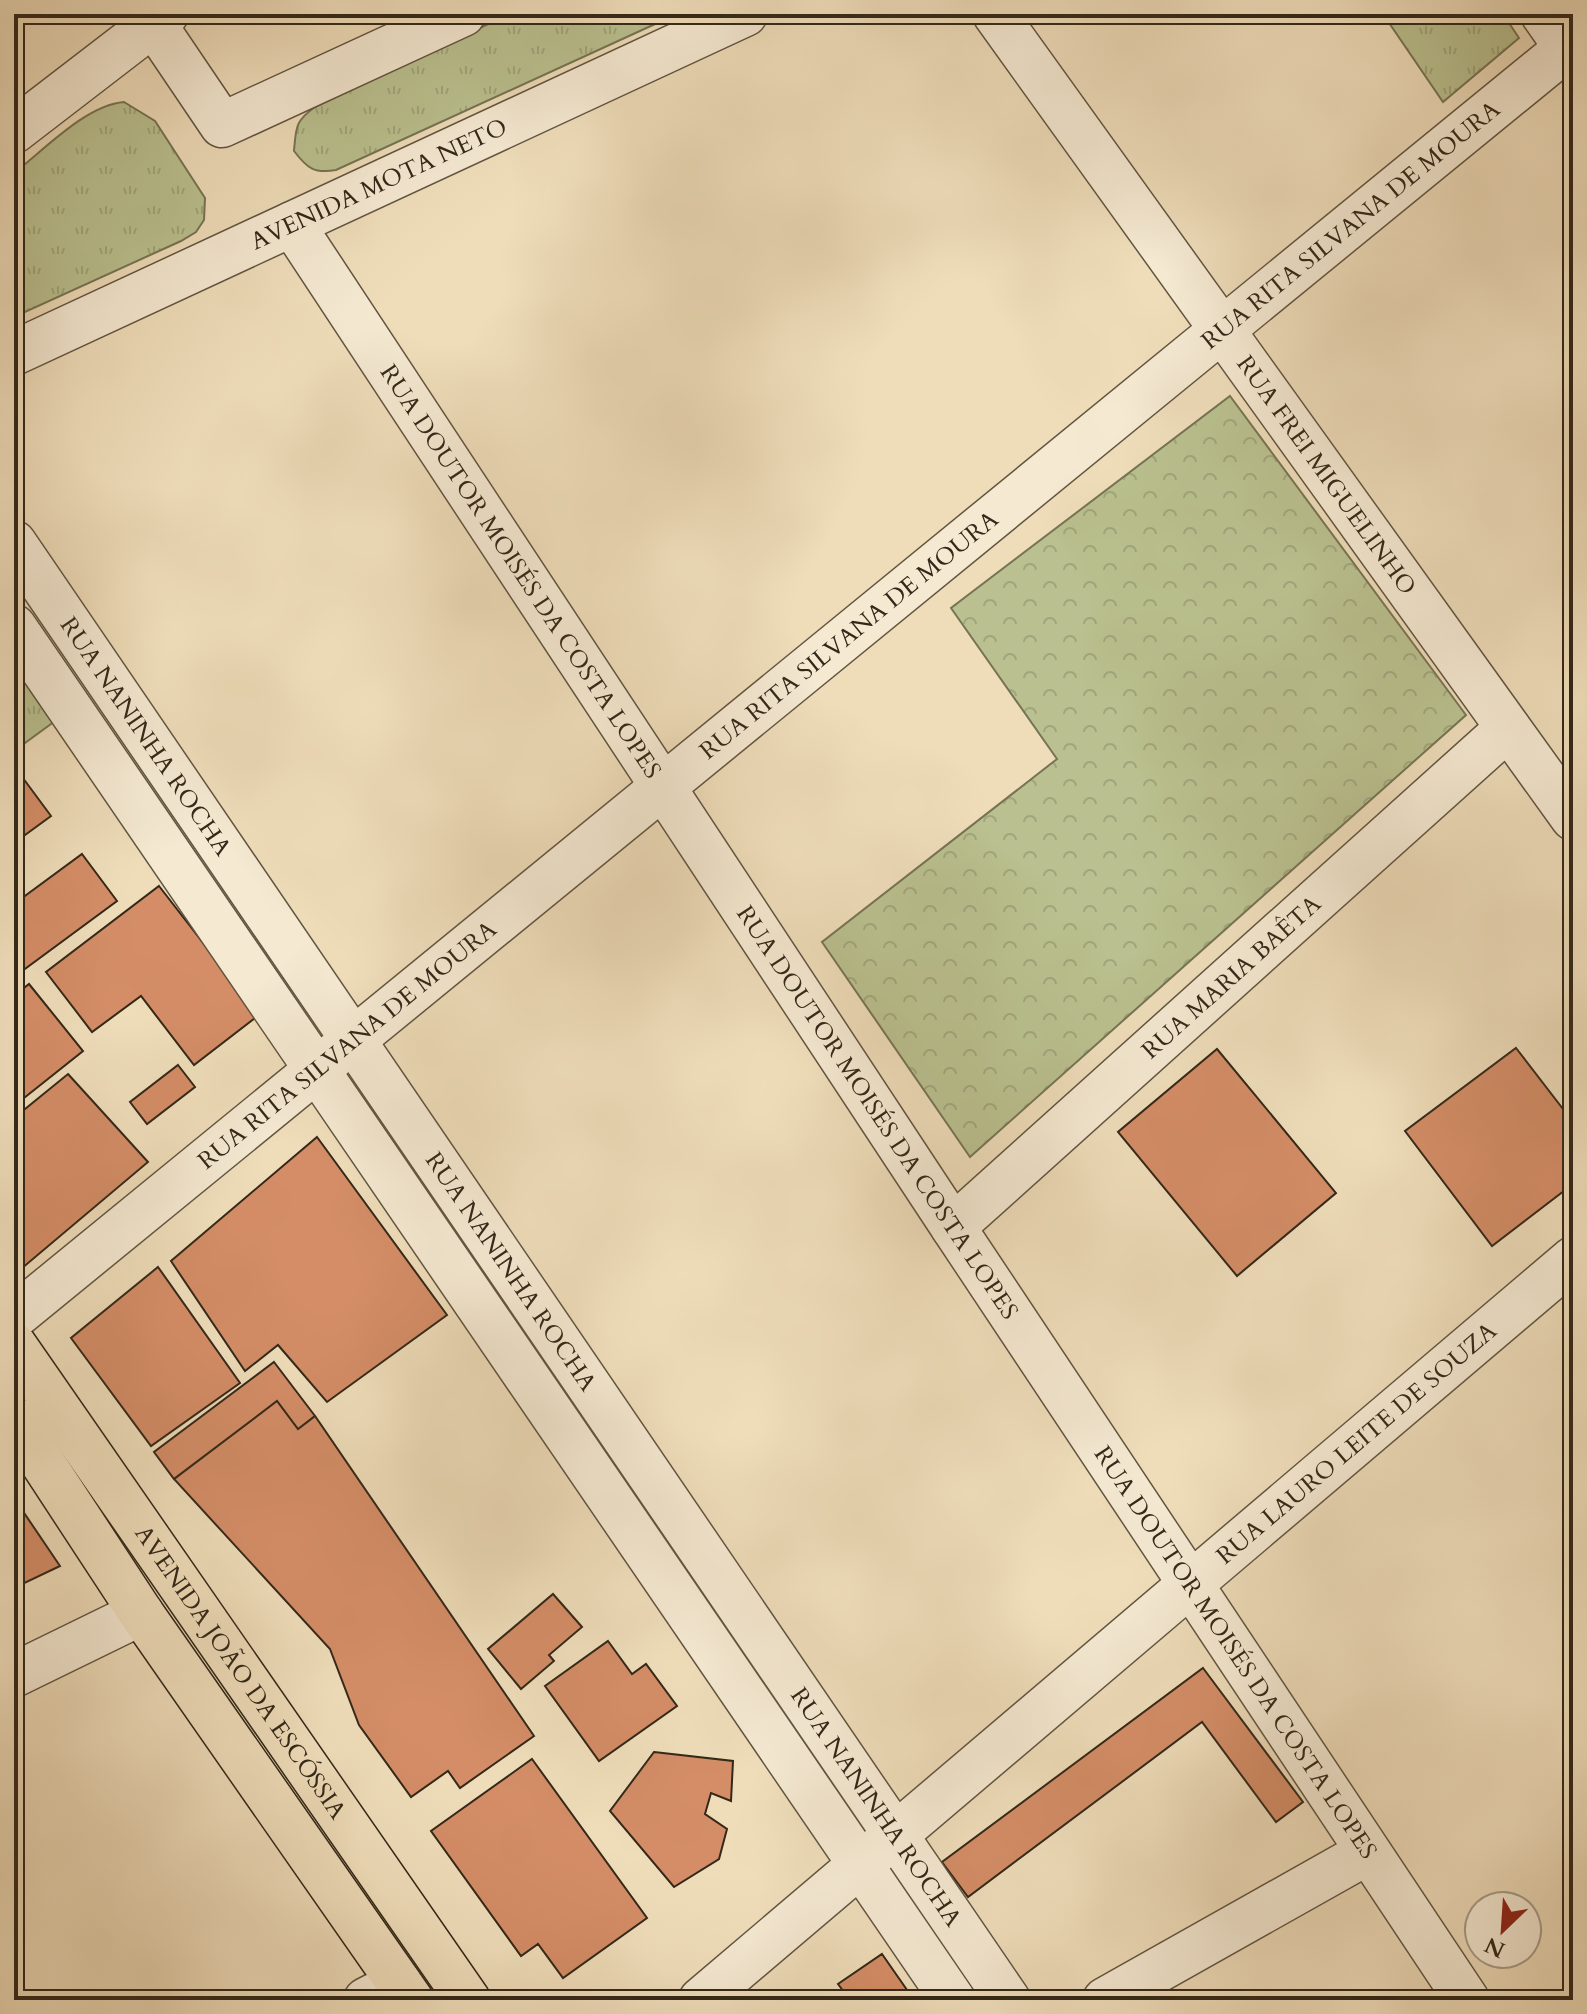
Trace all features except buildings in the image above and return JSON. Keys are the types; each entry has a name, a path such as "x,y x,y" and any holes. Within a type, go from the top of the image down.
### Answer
{"main road":[{"name":"AVENIDA JOÃO DA ESCÓSSIA","path":"14,1345 468,2000"},
{"name":"AVENIDA JOÃO DA ESCÓSSIA","path":"14,1419 392,1994"}],"street":[{"path":"14,131 155,17 222,125 463,14"},
{"name":"AVENIDA MOTA NETO","path":"14,353 745,14"},
{"name":"RUA FREI MIGUELINHO","path":"995,14 1573,818"},
{"name":"RUA RITA SILVANA DE MOURA","path":"14,1317 1222,330 1564,40"},
{"name":"RUA DOUTOR MOISÉS DA COSTA LOPES","path":"292,224 1467,2000"},
{"name":"RUA NANINHA ROCHA","path":"14,543 1008,2000"},
{"name":"RUA NANINHA ROCHA","path":"14,627 953,2000"},
{"name":"RUA MARIA BAÊTA","path":"953,1227 1508,728"},
{"name":"RUA LAURO LEITE DE SOUZA","path":"701,2000 1573,1259"},
{"path":"14,1675 141,1613"},
{"path":"1105,2000 1368,1852"}],"green space":[{"path":"509,14 677,14 336,170 312,168 294,151 298,126 315,107"},
{"path":"1383,14 1503,14 1519,38 1443,102"},
{"path":"124,102 155,121 205,198 204,220 196,232 181,241 14,317 14,173 80,120 95,111"},
{"path":"1230,396 1466,715 970,1157 822,942 1057,759 951,608"},
{"path":"14,663 55,721 14,751"}]}
